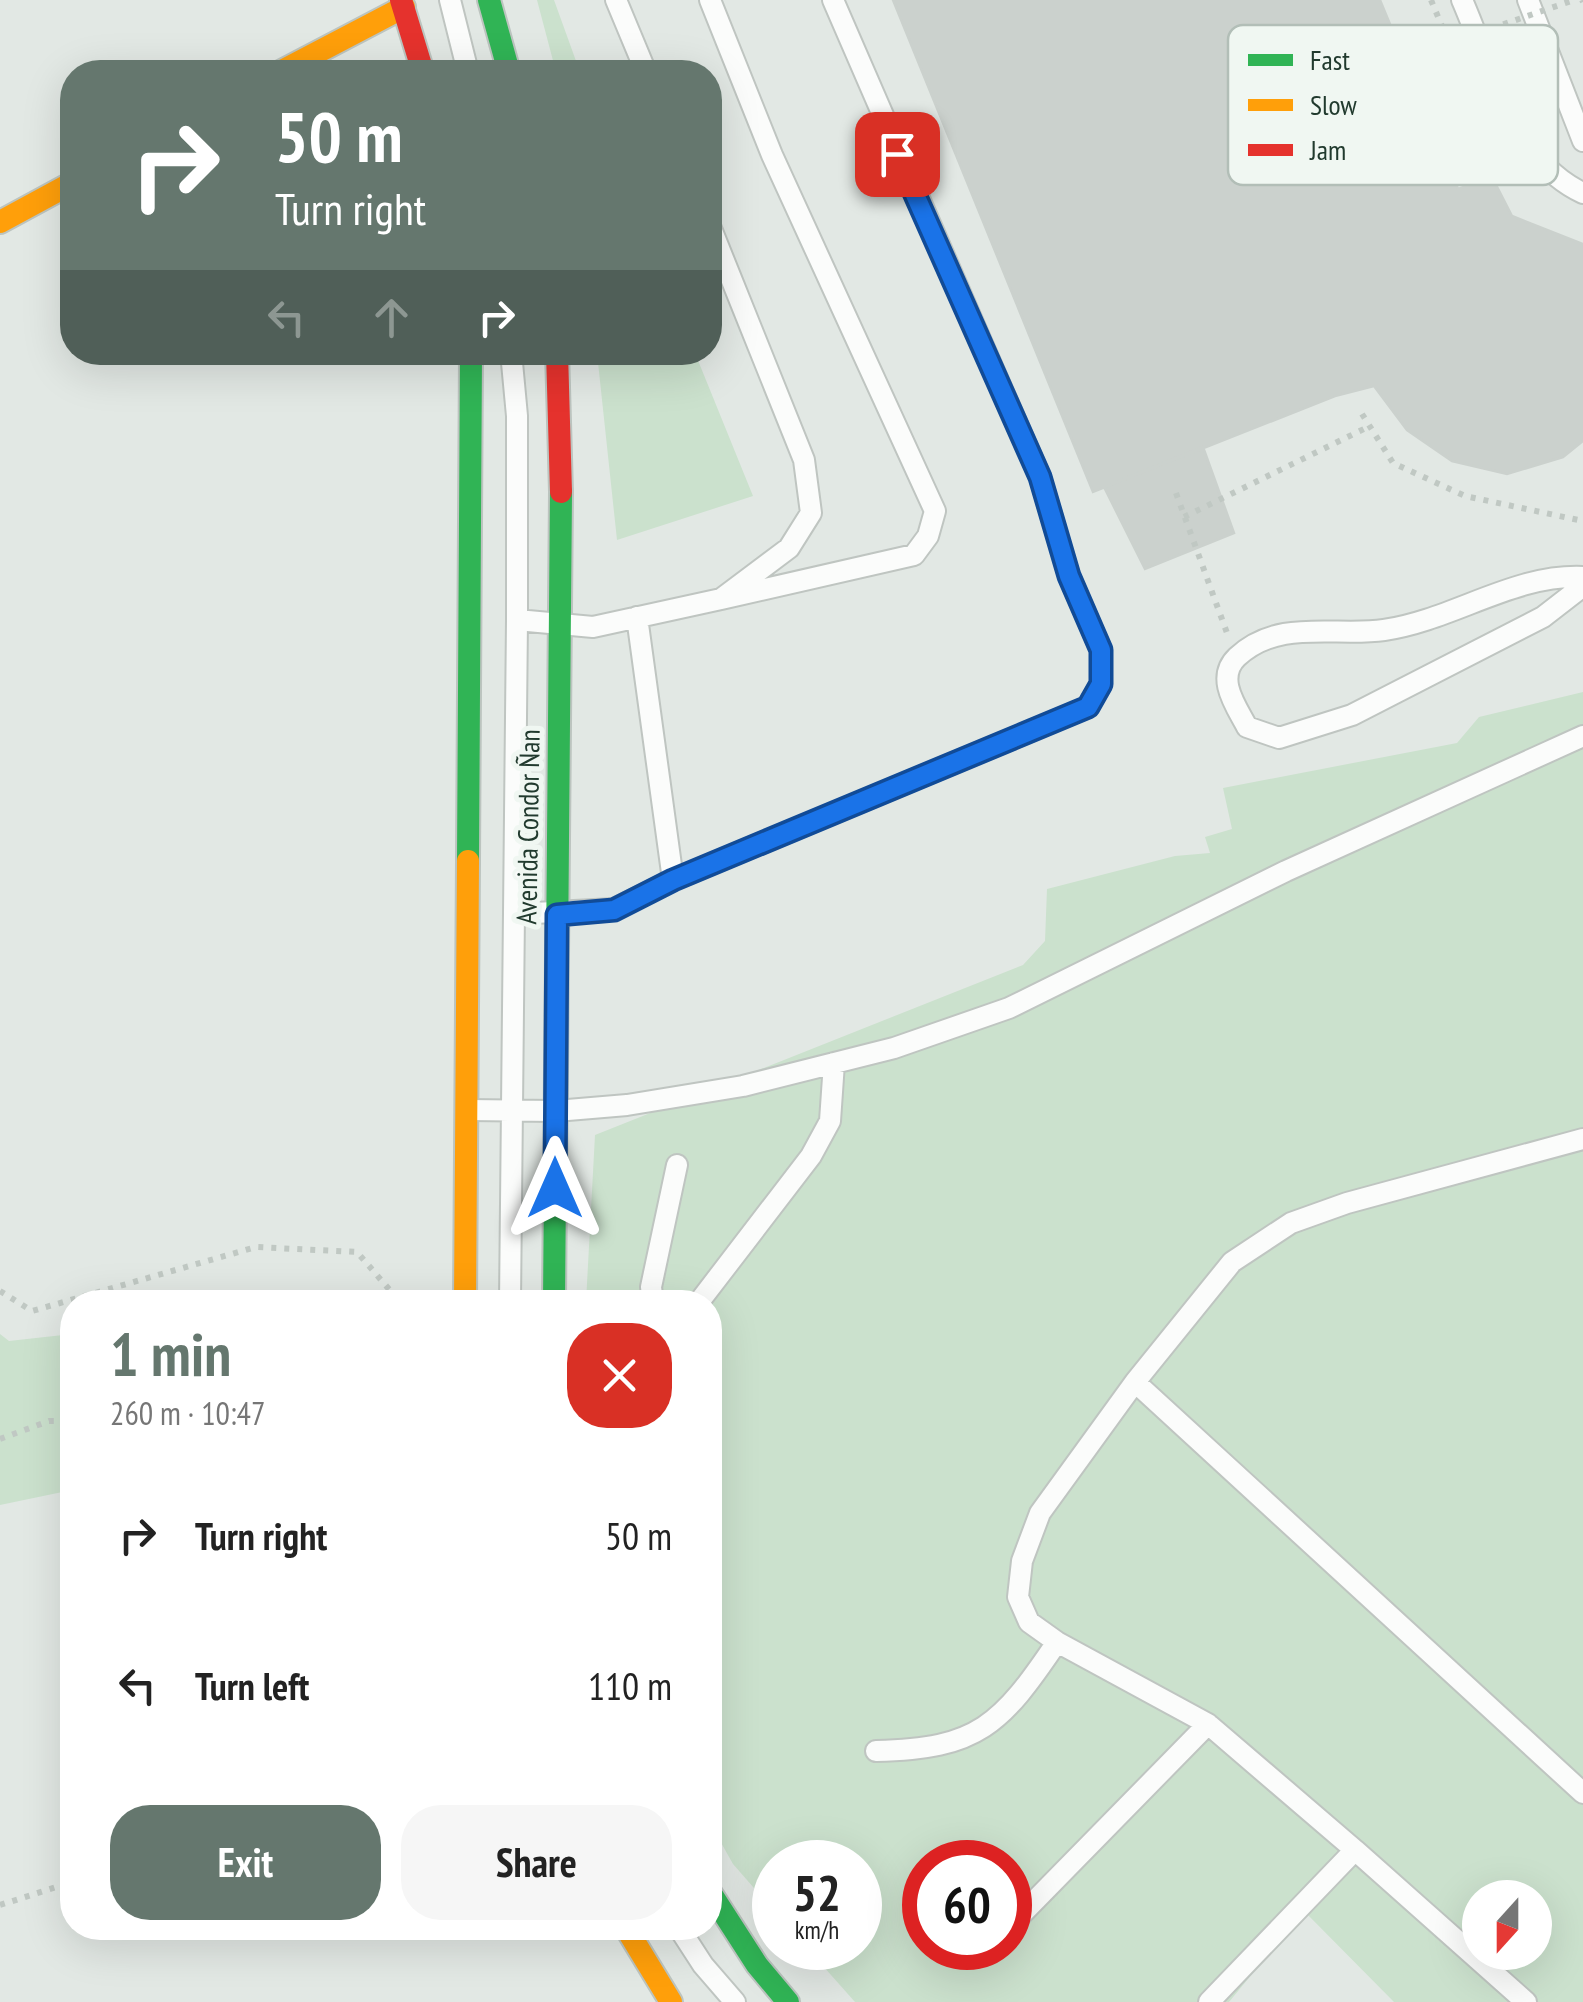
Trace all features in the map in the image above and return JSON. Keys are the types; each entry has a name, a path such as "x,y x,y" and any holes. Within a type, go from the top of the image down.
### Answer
{"main road":[{"path":"489,0 506,60"},
{"path":"301,60 403,3 420,60"},
{"path":"0,222 60,190"},
{"path":"465,1290 471,365"},
{"name":"Avenida Condor Ñan","path":"554,1290 562,403 558,365"},
{"path":"722,1911 757,1965 788,2002"},
{"path":"633,1940 671,2002"}],"lane":[{"path":"450,0 465,60"},
{"path":"616,0 641,60"},
{"path":"517,620 592,627 914,555 928,536 935,511 772,155 710,0"},
{"path":"514,914 614,910 673,880 1088,707 1101,684 1101,650 1069,576 1040,477 834,0"},
{"path":"1462,0 1473,25"},
{"path":"1528,0 1538,25"},
{"path":"1558,77 1583,141"},
{"path":"1558,179 1583,193"},
{"path":"721,599 789,548 812,512 804,460 722,256"},
{"path":"510,1290 517,620 517,416 512,365"},
{"path":"1583,577 1550,576 1404,626 1292,631 1236,658 1227,674 1228,691 1247,726 1279,738 1352,715 1551,613 1583,586"},
{"path":"638,617 673,880"},
{"path":"466,1110 556,1111 627,1105 744,1086 894,1048 1009,1008 1286,871 1583,736"},
{"path":"708,1290 830,1121 834,1063"},
{"path":"1526,2002 1208,1724 1057,1642 1029,1622 1018,1596 1022,1561 1040,1513 1135,1382 1232,1262 1291,1223 1366,1197 1583,1139"},
{"path":"651,1290 677,1165"},
{"path":"1135,1382 1583,1793"},
{"path":"876,1751 927,1750 976,1734 1027,1686 1057,1642"},
{"path":"1032,1904 1208,1724"},
{"path":"1209,2002 1355,1850"},
{"path":"686,1940 702,1966 735,2002"}],"path":[{"path":"1432,0 1442,25"},
{"path":"1503,25 1574,0"},
{"path":"1362,414 1393,462 1465,496 1583,521"},
{"path":"1184,518 1368,427"},
{"path":"1176,494 1236,658"},
{"path":"106,1290 256,1247 356,1252 389,1290"},
{"path":"0,1291 32,1311 60,1303"},
{"path":"0,1439 49,1421 60,1421"},
{"path":"0,1906 60,1886"}],"green space":[{"path":"537,0 554,0 576,60 553,60"},
{"path":"598,365 700,365 753,496 617,540"},
{"path":"1583,692 1583,2002 1394,2002 1304,1911 1229,2002 855,2002 827,1970 882,1970 882,1840 752,1840 752,1886 722,1844 722,1290 587,1290 595,1135 1023,965 1045,941 1047,889 1175,856 1210,853 1205,837 1232,829 1223,788 1457,743 1479,717"},
{"path":"0,1334 9,1341 60,1335 60,1492 0,1505"}],"building":[{"path":"893,0 1380,0 1390,25 1228,25 1228,185 1456,185 1458,189 1496,185 1512,216 1583,244 1583,441 1563,457 1507,474 1452,461 1407,430 1374,386 1335,396 1093,492"},
{"path":"1203,447 1234,533 1145,569 1104,487"}],"traffic: fast":[{"path":"489,0 506,60"},
{"path":"468,861 471,365"},
{"path":"554,1290 561,492"},
{"path":"722,1911 757,1965 788,2002"}],"traffic: slow":[{"path":"303,60 404,7"},
{"path":"0,222 60,190"},
{"path":"465,1290 468,861"},
{"path":"633,1940 671,2002"}],"traffic: jam":[{"path":"401,0 419,60"},
{"path":"557,365 561,492"}],"route":[{"path":"555,1188 557,915 614,910 673,880 1088,707 1101,684 1101,650 1069,576 1040,477 897,154"}]}
